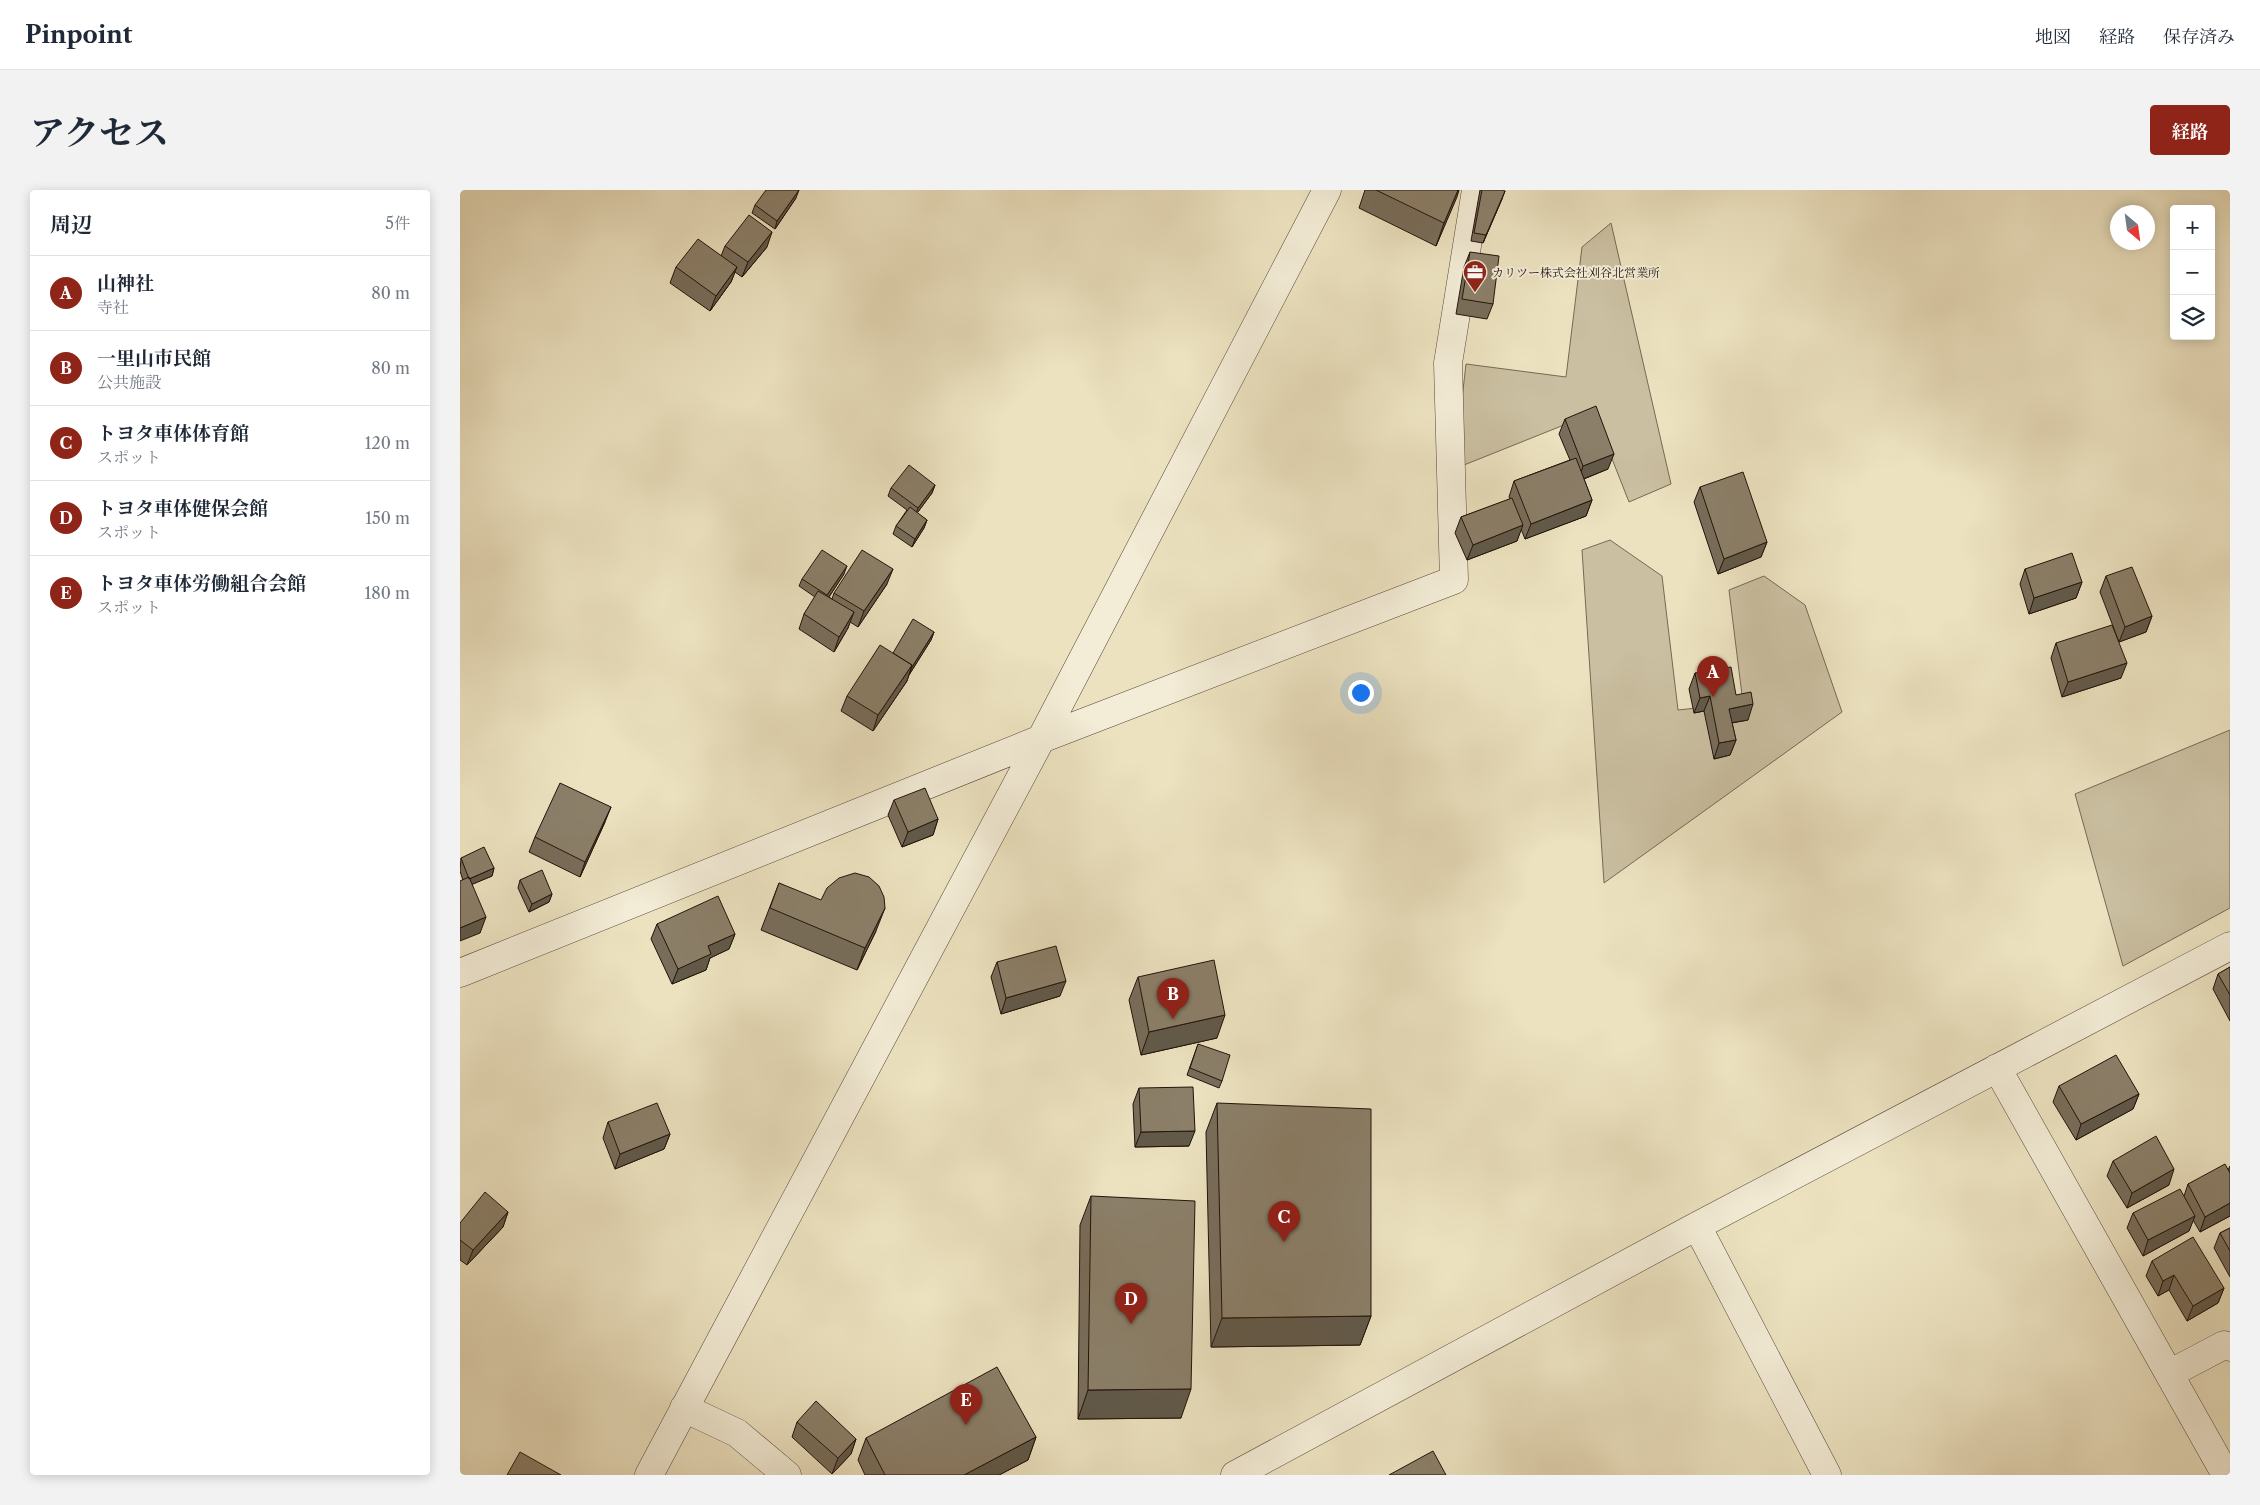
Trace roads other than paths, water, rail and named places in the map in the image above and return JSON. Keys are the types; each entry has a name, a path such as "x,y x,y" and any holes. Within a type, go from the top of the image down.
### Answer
{"street":[{"path":"649,1475 1041,739 1327,190"},
{"path":"460,973 1041,739 1454,580 1448,363 1476,190"},
{"path":"1235,1475 1698,1226 2230,946"},
{"path":"1997,1068 2226,1475"},
{"path":"1698,1226 1826,1475"},
{"path":"2169,1374 2228,1345"},
{"path":"684,1408 737,1433 788,1475"}],"place":[{"name":"カリツー株式会社刈谷北営業所","path":"1475,293"},
{"name":"山神社","path":"1713,697"},
{"name":"一里山市民館","path":"1173,1019"},
{"name":"トヨタ車体体育館","path":"1284,1242"},
{"name":"トヨタ車体健保会館","path":"1131,1324"},
{"name":"トヨタ車体労働組合会館","path":"966,1425"}]}
